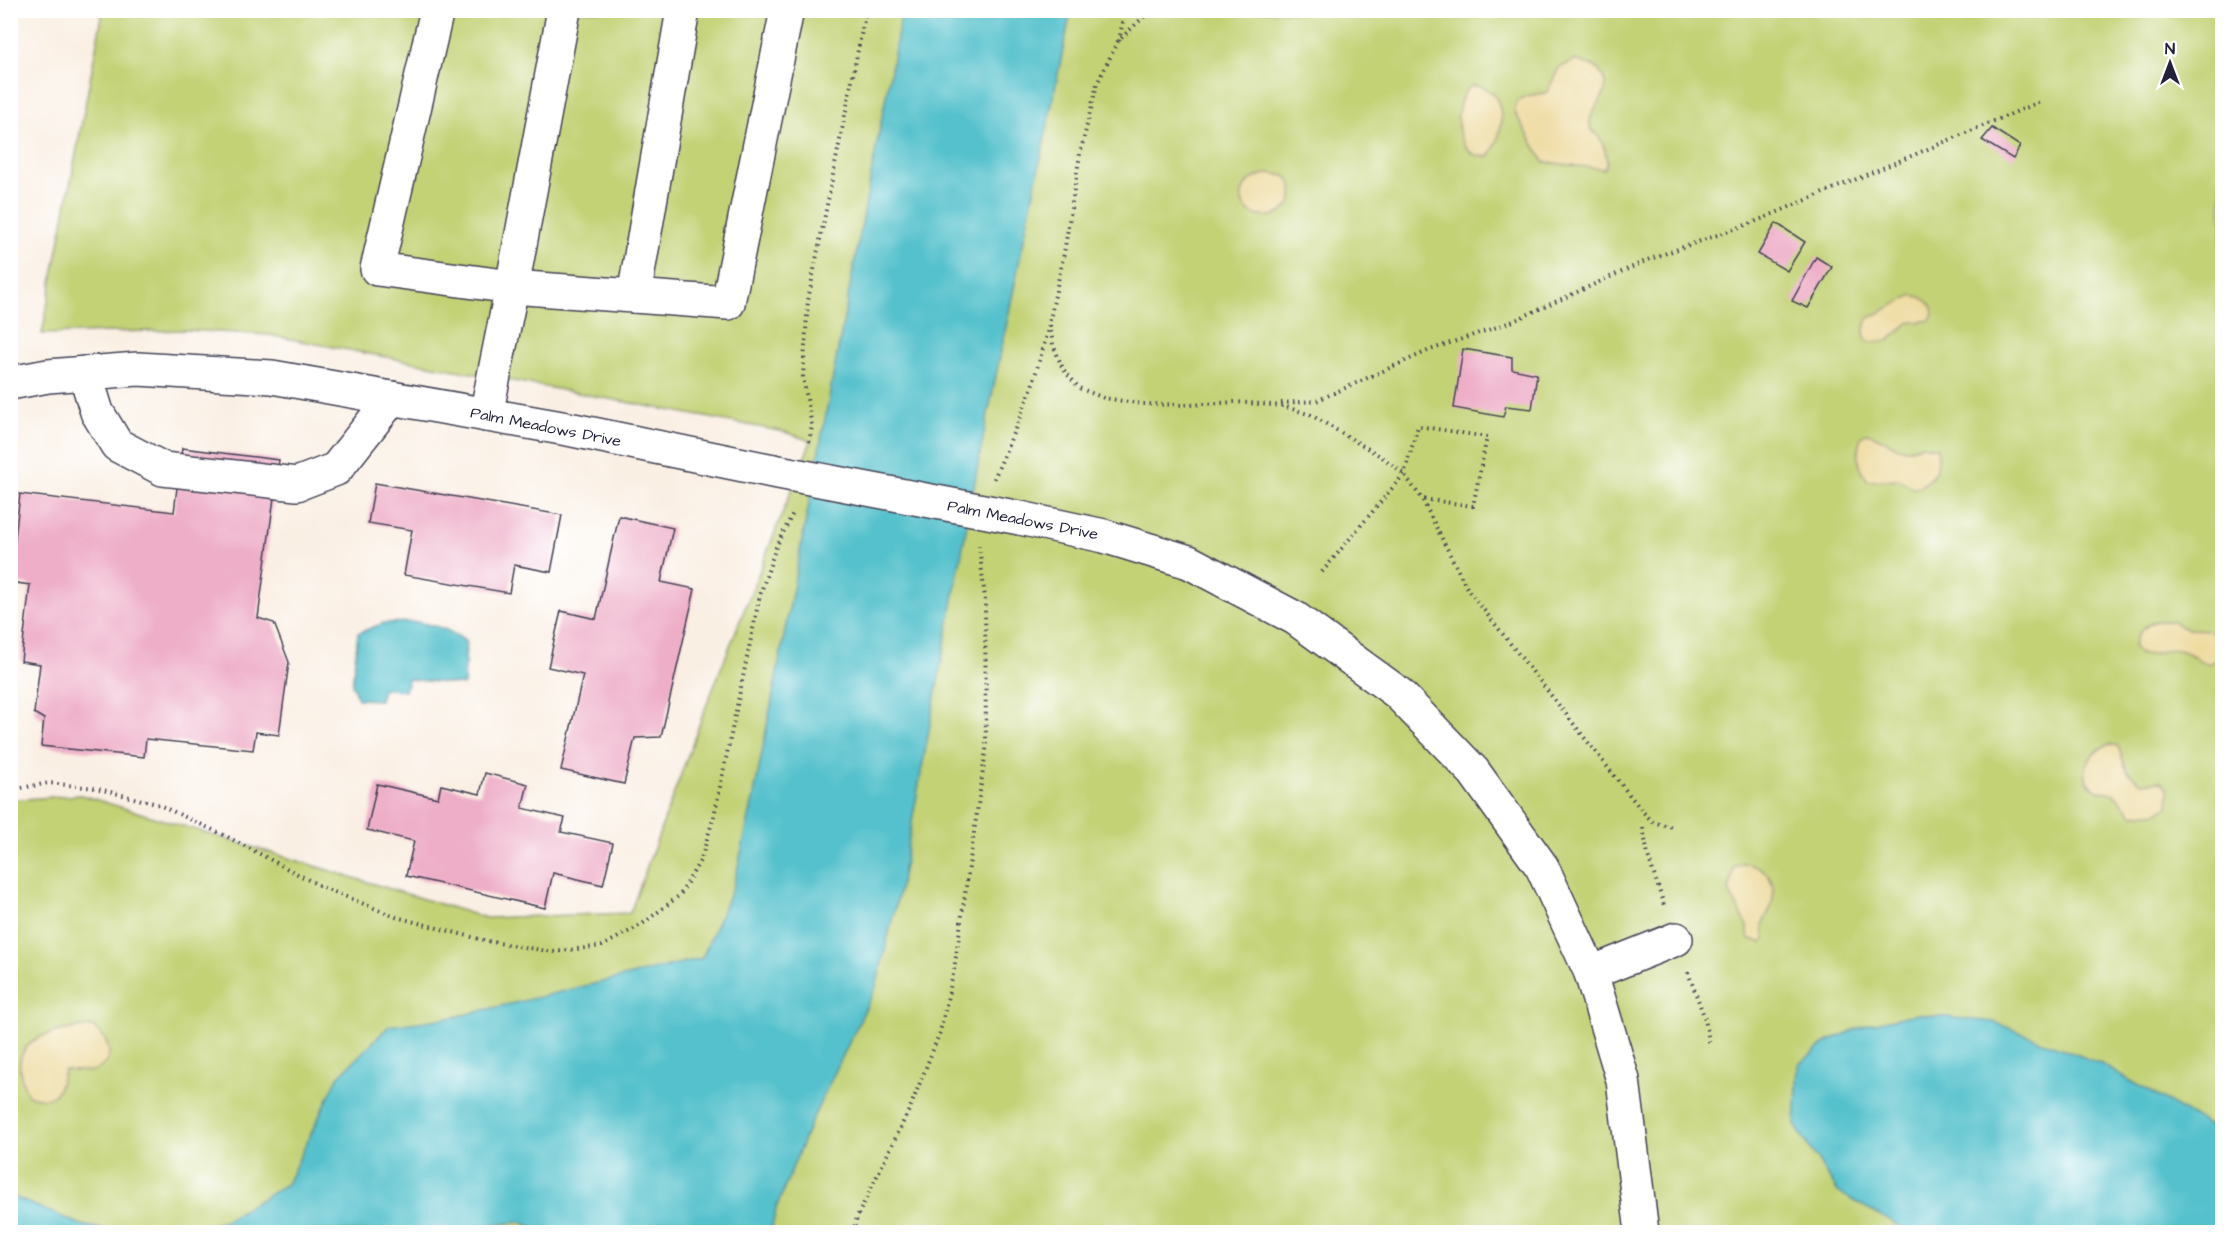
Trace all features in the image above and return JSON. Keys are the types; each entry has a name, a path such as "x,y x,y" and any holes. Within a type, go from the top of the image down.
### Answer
{"street":[{"path":"437,10 377,269 512,287 728,303 787,10"},
{"path":"486,415 564,10"},
{"path":"634,296 683,10"},
{"name":"Palm Meadows Drive","path":"10,383 48,376 138,369 272,377 486,415 1020,518 1104,536 1189,562 1295,618 1398,693 1474,772 1542,867 1591,973 1623,1080 1642,1233"},
{"path":"85,373 97,412 117,446 163,469 297,484 336,469 392,398"},
{"path":"1591,973 1676,939"}],"path":[{"path":"808,447 812,426 803,377 808,300 866,10"},
{"path":"992,490 996,469 1030,393 1050,321 1080,154 1092,104 1097,84 1118,41 1125,10"},
{"path":"1118,41 1151,10"},
{"path":"1262,404 1316,401 1430,350 1511,322 1650,259 1754,222 2042,102"},
{"path":"1050,321 1053,345 1063,369 1079,388 1104,398 1142,404 1190,405 1235,402 1283,406 1311,415 1382,457 1404,474 1422,499 1468,590 1499,632 1643,812 1653,822 1673,827"},
{"path":"1322,572 1404,474 1418,426 1487,437 1473,506 1422,499"},
{"path":"10,790 49,783 94,788 157,804 322,887 396,917 475,938 553,952 602,946 641,926 680,895 700,859 714,816 760,595 776,547 796,508"},
{"path":"853,1233 857,1217 910,1108 940,1032 954,970 986,750 984,598 979,543"}],"green space":[{"path":"103,11 2222,11 2222,1232 11,1232 11,800 81,795 486,918 630,913 705,709 811,441 785,432 269,335 186,330 42,334"}],"sand":[{"path":"1575,60 1596,67 1603,77 1604,94 1590,121 1591,130 1601,140 1605,149 1607,163 1604,169 1544,162 1515,113 1521,98 1547,92 1559,68"},
{"path":"1471,86 1483,88 1492,93 1498,101 1501,112 1499,136 1489,156 1477,155 1468,150 1459,129 1460,104 1464,94"},
{"path":"1269,173 1285,176 1291,182 1292,197 1287,208 1278,214 1256,215 1247,210 1242,201 1243,190 1250,181"},
{"path":"1913,295 1929,303 1933,310 1931,320 1908,323 1888,341 1868,342 1864,330 1869,318"},
{"path":"1867,433 1900,448 1914,448 1921,445 1937,448 1938,462 1934,474 1921,486 1914,488 1898,479 1868,481 1862,471 1858,455 1861,437"},
{"path":"2156,621 2174,621 2187,629 2206,630 2217,639 2222,650 2216,660 2209,664 2176,650 2139,654 2134,647 2137,637 2147,625"},
{"path":"2110,744 2118,746 2127,771 2141,783 2161,781 2169,789 2168,807 2158,812 2132,815 2117,796 2098,790 2089,784 2086,777 2088,764 2097,751"},
{"path":"1742,864 1758,867 1769,876 1772,883 1773,898 1763,924 1765,939 1762,943 1749,938 1746,923 1729,891 1734,867"},
{"path":"90,1026 100,1033 107,1044 109,1050 106,1062 92,1071 64,1070 57,1091 50,1098 44,1099 28,1095 21,1076 20,1061 24,1050 33,1041 45,1035"}],"water":[{"path":"902,11 1071,11 982,443 900,887 876,987 810,1124 776,1209 771,1232 545,1232 521,1222 472,1227 462,1232 186,1232 224,1221 287,1184 338,1077 389,1026 455,1017 702,958 734,884 753,800"},
{"path":"417,622 443,629 466,642 464,685 408,679 405,691 383,688 380,700 358,699 352,685 358,633 384,623"},
{"path":"1915,1014 1994,1022 2101,1064 2222,1133 2222,1232 1908,1231 1838,1192 1795,1125 1798,1065 1830,1040 1867,1025"},
{"path":"11,1196 82,1225 117,1232 11,1232"}],"building":[{"path":"1992,128 2020,146 2013,159 1982,140"},
{"path":"1776,223 1805,242 1787,271 1758,254"},
{"path":"1816,257 1832,267 1808,308 1792,301"},
{"path":"1463,349 1512,357 1512,369 1537,374 1532,409 1506,406 1503,417 1454,408"},
{"path":"182,448 279,460 258,618 274,623 289,662 279,735 256,732 253,750 146,739 144,757 41,746 44,719 34,713 40,664 21,661 30,585 10,582 20,494 174,512"},
{"path":"375,483 562,515 551,572 514,565 509,593 404,575 412,530 368,523"},
{"path":"619,516 673,528 661,582 695,589 661,737 635,738 624,784 561,770 583,675 548,667 561,611 596,619"},
{"path":"485,773 528,784 522,808 565,818 561,832 613,843 603,885 553,873 545,908 406,876 414,841 367,830 377,784 438,798 441,785 480,794"}]}
